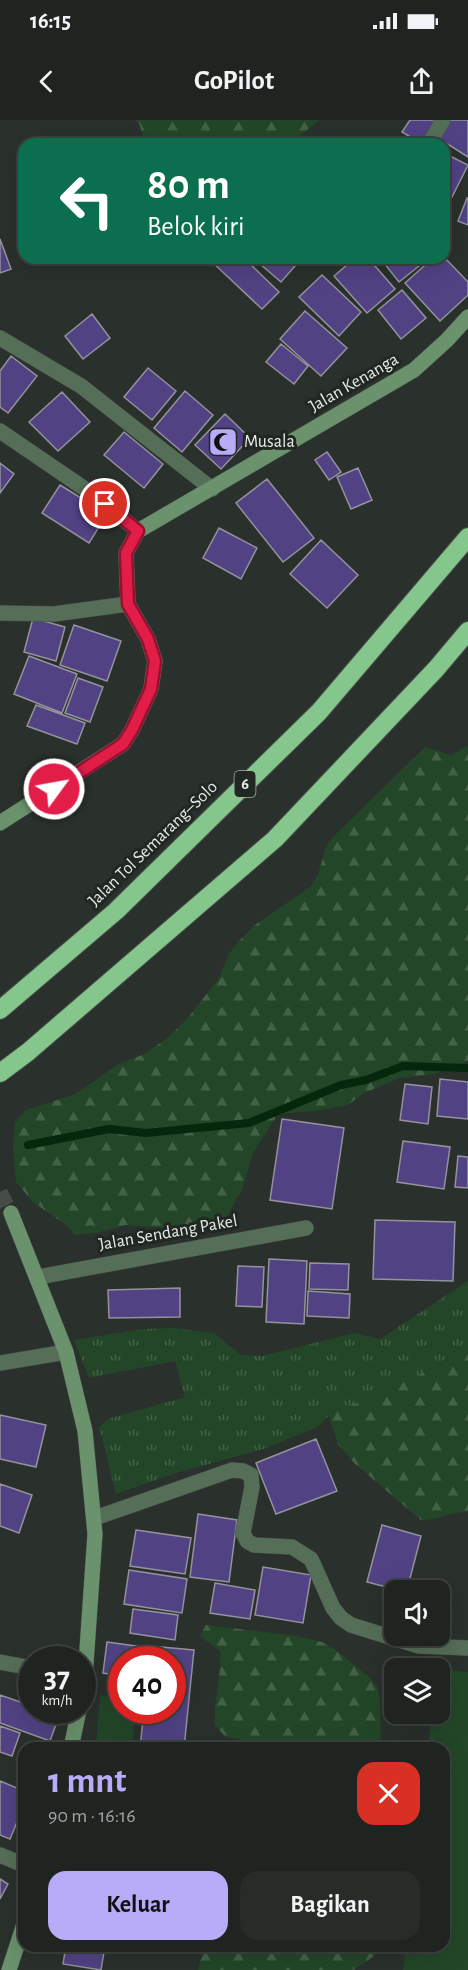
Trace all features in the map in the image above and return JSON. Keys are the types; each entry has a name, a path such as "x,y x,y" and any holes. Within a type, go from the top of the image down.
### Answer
{"highway":[{"name":"Jalan Tol Semarang–Solo","path":"0,1010 116,911 319,712 468,537"},
{"path":"0,1073 275,839 436,669 468,631"}],"street":[{"path":"432,138 443,120"},
{"name":"Jalan Kenanga","path":"138,531 414,370 468,317"},
{"path":"0,338 81,386 212,489"},
{"path":"0,431 88,490 138,531 126,553 128,604 148,639 155,661 151,689 123,744 0,823"},
{"path":"0,614 54,614 128,604"},
{"path":"11,1213 66,1352 85,1431 95,1518 86,1646"},
{"name":"Jalan Sendang Pakel","path":"38,1277 306,1228"},
{"path":"0,1363 66,1352"},
{"path":"95,1518 232,1470 243,1471 251,1475 252,1487 243,1533 247,1541 254,1545 292,1547 311,1559 333,1608 341,1618 351,1625 419,1646 468,1648"},
{"path":"0,1662 18,1665"},
{"path":"72,1742 76,1724"},
{"path":"0,1855 18,1862"},
{"path":"9,1970 18,1942"}],"green space":[{"path":"134,120 319,120 297,138 143,138 139,123"},
{"path":"468,746 468,1061 434,1074 400,1078 364,1093 348,1105 278,1114 253,1153 243,1187 225,1221 166,1228 126,1225 96,1233 76,1235 66,1225 33,1202 16,1182 13,1147 15,1122 26,1110 76,1094 117,1065 144,1054 166,1039 187,1019 219,978 236,944 255,925 310,887 318,875 325,850 331,839 425,747 451,755"},
{"path":"468,1281 468,1348 459,1355 376,1397 329,1416 317,1427 267,1448 176,1473 116,1494 99,1427 108,1419 185,1397 175,1361 89,1378 74,1340 142,1329 173,1328 214,1333 241,1355 262,1356 355,1333 380,1339"},
{"path":"468,1348 468,1512 421,1520 354,1463 338,1444 329,1416 341,1408 376,1397 459,1355"},
{"path":"206,1625 296,1636 322,1642 333,1648 377,1686 380,1699 381,1742 246,1742 226,1737 215,1726 220,1651 200,1636"},
{"path":"450,1670 468,1672 468,1970 403,1970 405,1952 450,1952 450,1742 429,1742 431,1724 450,1724"},
{"path":"100,1695 108,1696 108,1724 134,1724 133,1742 96,1742"},
{"path":"202,1952 375,1952 373,1957 353,1970 198,1970"}],"building":[{"path":"410,120 437,120 426,138 412,138 402,132"},
{"path":"445,120 468,120 468,157 450,146 450,138 435,136"},
{"path":"450,156 468,165 450,201"},
{"path":"468,198 468,225 458,221"},
{"path":"0,239 11,269 0,273"},
{"path":"450,263 468,282 468,295 440,321 405,283 426,264"},
{"path":"214,264 250,264 279,292 262,309"},
{"path":"260,264 297,264 281,282"},
{"path":"348,264 373,264 395,289 367,313 334,276"},
{"path":"385,264 422,264 399,282"},
{"path":"322,275 361,312 339,336 299,297"},
{"path":"402,290 426,318 401,339 378,310"},
{"path":"305,311 347,348 321,376 280,339"},
{"path":"92,314 110,338 83,359 65,336"},
{"path":"281,344 308,366 294,384 266,362"},
{"path":"11,356 37,376 8,413 0,407 0,371"},
{"path":"148,368 176,391 152,420 124,397"},
{"path":"185,391 213,415 182,452 154,428"},
{"path":"62,392 90,422 58,451 29,422"},
{"name":"Musala","path":"225,414 250,438 221,469 195,445"},
{"path":"124,432 163,464 144,488 104,455"},
{"path":"327,452 341,472 329,480 315,460"},
{"path":"0,463 14,474 0,493"},
{"path":"358,468 372,500 351,509 337,477"},
{"path":"267,479 314,538 283,562 236,503"},
{"path":"60,485 107,514 89,543 42,513"},
{"path":"219,528 257,548 241,579 203,558"},
{"path":"321,540 358,575 327,608 290,574"},
{"path":"33,618 65,627 56,661 24,652"},
{"path":"74,625 121,641 107,681 60,665"},
{"path":"29,656 77,674 62,713 14,694"},
{"path":"78,678 103,687 90,722 65,713"},
{"path":"36,705 85,723 77,744 27,726"},
{"path":"440,1079 468,1082 468,1119 437,1116"},
{"path":"405,1084 432,1087 428,1124 400,1120"},
{"path":"282,1119 344,1128 332,1209 270,1200"},
{"path":"403,1141 450,1147 444,1189 397,1182"},
{"path":"458,1156 468,1157 468,1188 455,1187"},
{"path":"375,1220 455,1222 453,1281 373,1279"},
{"path":"269,1259 307,1261 304,1324 266,1322"},
{"path":"310,1263 349,1264 348,1290 309,1289"},
{"path":"238,1266 264,1267 262,1307 236,1306"},
{"path":"180,1288 180,1317 109,1318 108,1290"},
{"path":"308,1291 350,1294 349,1318 307,1316"},
{"path":"0,1415 46,1425 36,1467 0,1459"},
{"path":"316,1439 337,1491 276,1514 256,1463"},
{"path":"0,1484 32,1495 19,1533 0,1526"},
{"path":"198,1514 237,1520 229,1582 190,1577"},
{"path":"382,1525 421,1536 410,1580 384,1580 384,1586 367,1582"},
{"path":"136,1530 191,1538 185,1574 130,1566"},
{"path":"263,1567 311,1575 303,1623 255,1615"},
{"path":"129,1570 187,1579 182,1613 124,1604"},
{"path":"215,1583 255,1590 250,1619 210,1613"},
{"path":"133,1609 178,1615 175,1640 130,1633"},
{"path":"107,1642 136,1646 108,1646 108,1674 103,1673"},
{"path":"186,1649 194,1650 185,1742 141,1742 143,1724 186,1724"},
{"path":"0,1695 18,1701 18,1724 56,1724 50,1741 0,1723"},
{"path":"0,1726 20,1733 12,1756 0,1752"},
{"path":"0,1781 18,1788 18,1820 10,1839 0,1835"},
{"path":"0,1879 8,1884 0,1899"},
{"path":"65,1952 104,1952 101,1970 63,1964"}],"waterway":[{"path":"28,1145 109,1129 146,1133 249,1123 341,1085 366,1080 403,1066 468,1068"}],"tunnel":[{"path":"0,1192 11,1213"}],"place":[{"name":"Musala","path":"223,442"}],"route":[{"path":"54,789 123,744 151,689 155,661 148,639 128,604 126,553 138,531 105,504"}]}
